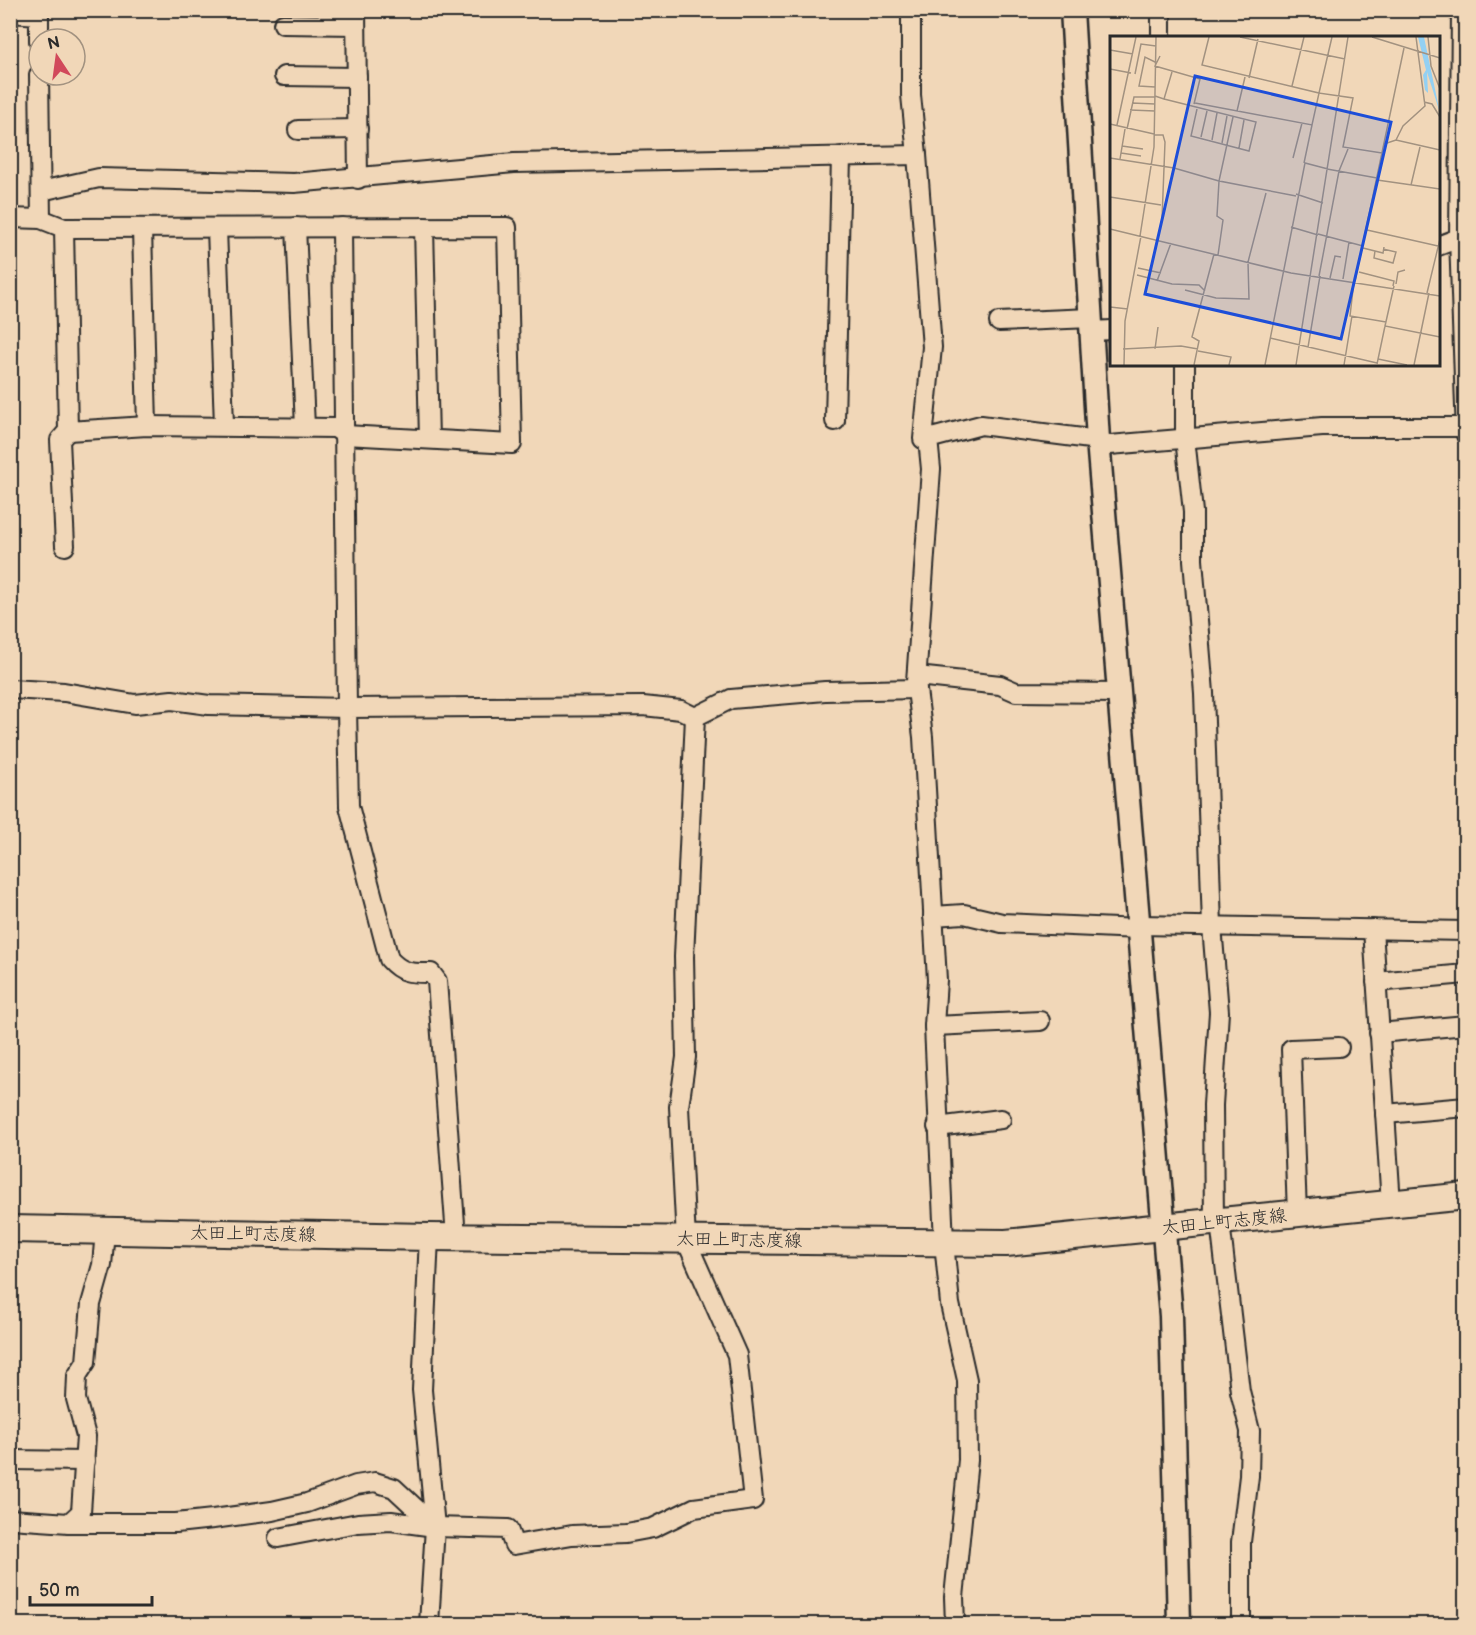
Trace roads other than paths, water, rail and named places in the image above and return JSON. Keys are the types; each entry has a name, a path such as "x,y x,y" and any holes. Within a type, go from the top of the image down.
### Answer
{"main road":[{"name":"太田上町志度線","path":"10,1229 429,1237 1006,1243 1163,1229 1466,1196"}],"street":[{"path":"911,10 910,95 918,155 932,347 923,439"},
{"path":"1072,10 1098,326 1098,443 1174,1371 1179,1624"},
{"path":"1161,10 1161,36"},
{"path":"1461,10 1464,170 1460,238 1466,435"},
{"path":"10,13 39,15 39,27"},
{"path":"283,24 356,18 358,179"},
{"path":"284,76 357,77"},
{"path":"39,87 41,219"},
{"path":"298,130 358,129"},
{"path":"41,190 99,178 294,183 358,179 513,163 918,155"},
{"path":"835,421 841,156"},
{"path":"10,218 41,219 64,228 507,227 512,444 345,435 335,428 224,425 147,426 68,431"},
{"path":"296,227 304,428"},
{"path":"342,227 349,806 389,959 397,969 407,974 431,973 437,981 456,1237"},
{"path":"424,227 429,440"},
{"path":"64,228 68,431 60,440 65,546"},
{"path":"142,228 147,426"},
{"path":"217,228 224,425"},
{"path":"1440,245 1460,238"},
{"path":"999,322 1098,326"},
{"path":"1185,366 1185,438 1194,512 1193,560 1204,693 1212,926 1219,1012 1213,1105 1217,1223 1240,1391 1250,1431 1249,1476 1241,1542 1241,1624"},
{"path":"956,1624 954,1597 968,1460 967,1380 950,1304 944,1242 934,1026 937,980 923,737 917,682 931,469 928,439 981,424 1098,443 1322,427 1465,427"},
{"path":"695,717 731,699 917,682 1000,685 1016,692 1120,693"},
{"path":"10,689 64,692 135,704 172,700 209,705 347,708 643,706 681,710 695,717"},
{"path":"278,1539 358,1523 430,1521 508,1529 514,1545 572,1535 653,1528 694,1508 753,1500 736,1355 686,1240 679,1107 686,1057 684,957 695,717"},
{"path":"933,916 964,914 1002,923 1139,927 1212,926 1466,931"},
{"path":"1373,929 1391,1204"},
{"path":"1376,982 1466,974"},
{"path":"934,1026 1040,1021"},
{"path":"1379,1033 1466,1025"},
{"path":"1297,1214 1290,1049 1338,1047"},
{"path":"1385,1114 1466,1107"},
{"path":"938,1127 1001,1119"},
{"path":"69,1523 81,1512 86,1436 76,1399 77,1376 86,1362 91,1304 100,1275 105,1231"},
{"path":"429,1237 422,1390 430,1521 429,1624"},
{"path":"10,1460 85,1461"},
{"path":"10,1518 69,1523 176,1522 213,1519 272,1511 307,1503 356,1485 375,1482 394,1488 430,1521"}]}
